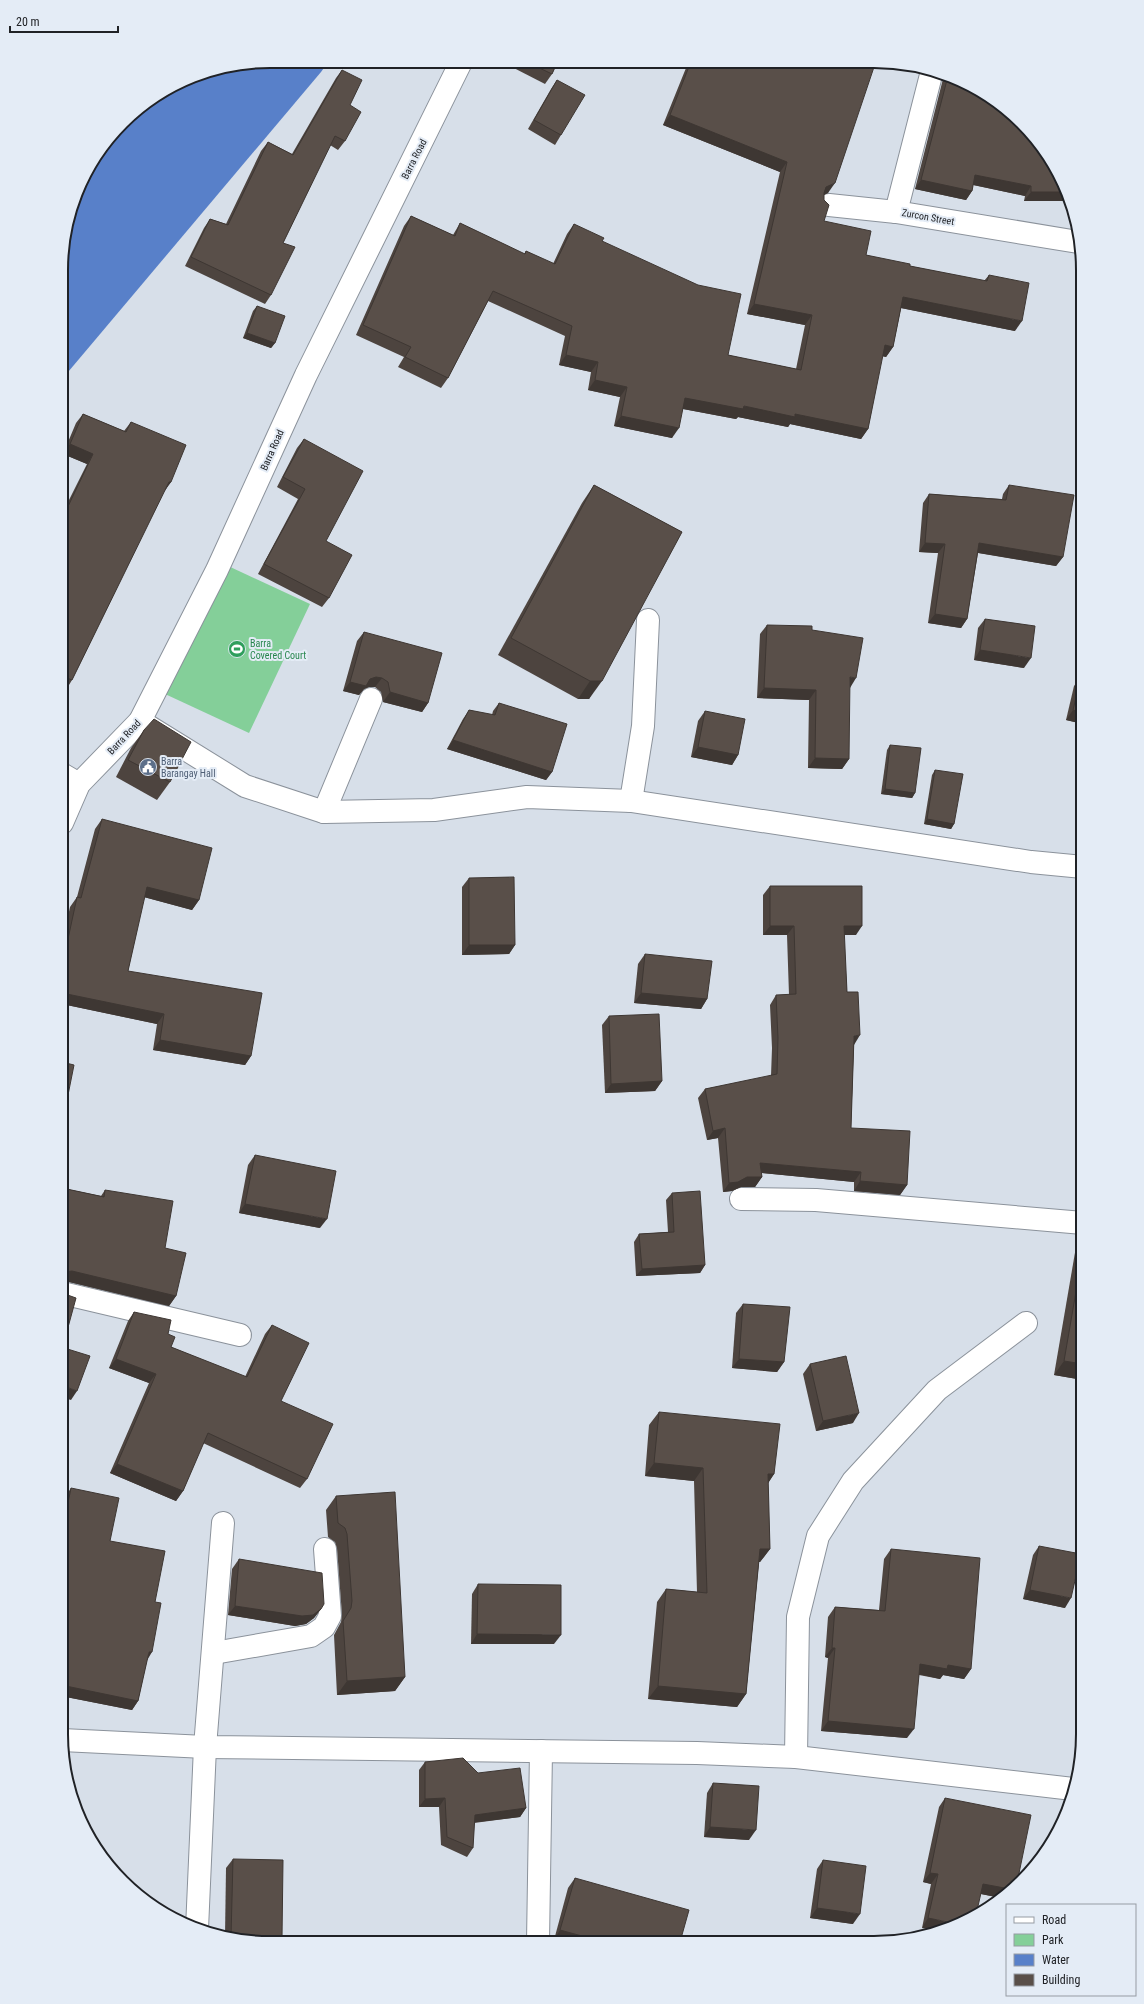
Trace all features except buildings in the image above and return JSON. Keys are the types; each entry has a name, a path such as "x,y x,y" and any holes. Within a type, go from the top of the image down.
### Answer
{"street":[{"name":"Barra Road","path":"68,794 71,779 140,721 217,570 306,375 458,68"},
{"name":"Zurcon Street","path":"931,76 896,212 1074,241"},
{"path":"829,205 896,212"},
{"path":"631,801 643,726 648,620"},
{"path":"324,812 370,699"},
{"path":"140,721 245,786 324,812 434,810 527,797 631,801 1031,862 1076,866"},
{"path":"741,1199 816,1200 1076,1222"},
{"path":"68,1294 240,1335"},
{"path":"796,1757 798,1617 818,1536 853,1481 937,1390 1026,1323"},
{"path":"196,1922 205,1747 214,1653 223,1523"},
{"path":"214,1653 311,1636 324,1627 330,1616 325,1549"},
{"path":"68,1740 205,1747 697,1753 796,1757 1069,1788"},
{"path":"538,1936 540,1751"}],"green space":[{"name":"Barra Covered Court","path":"226,565 310,604 249,733 165,694"}],"water":[{"path":"256,68 324,68 68,372 68,256 72,230 83,192 102,158 118,137 147,110 169,95 192,83 217,75"}],"place":[{"name":"Barra Covered Court","path":"237,649"},
{"name":"Barra Barangay Hall","path":"148,767"}]}
